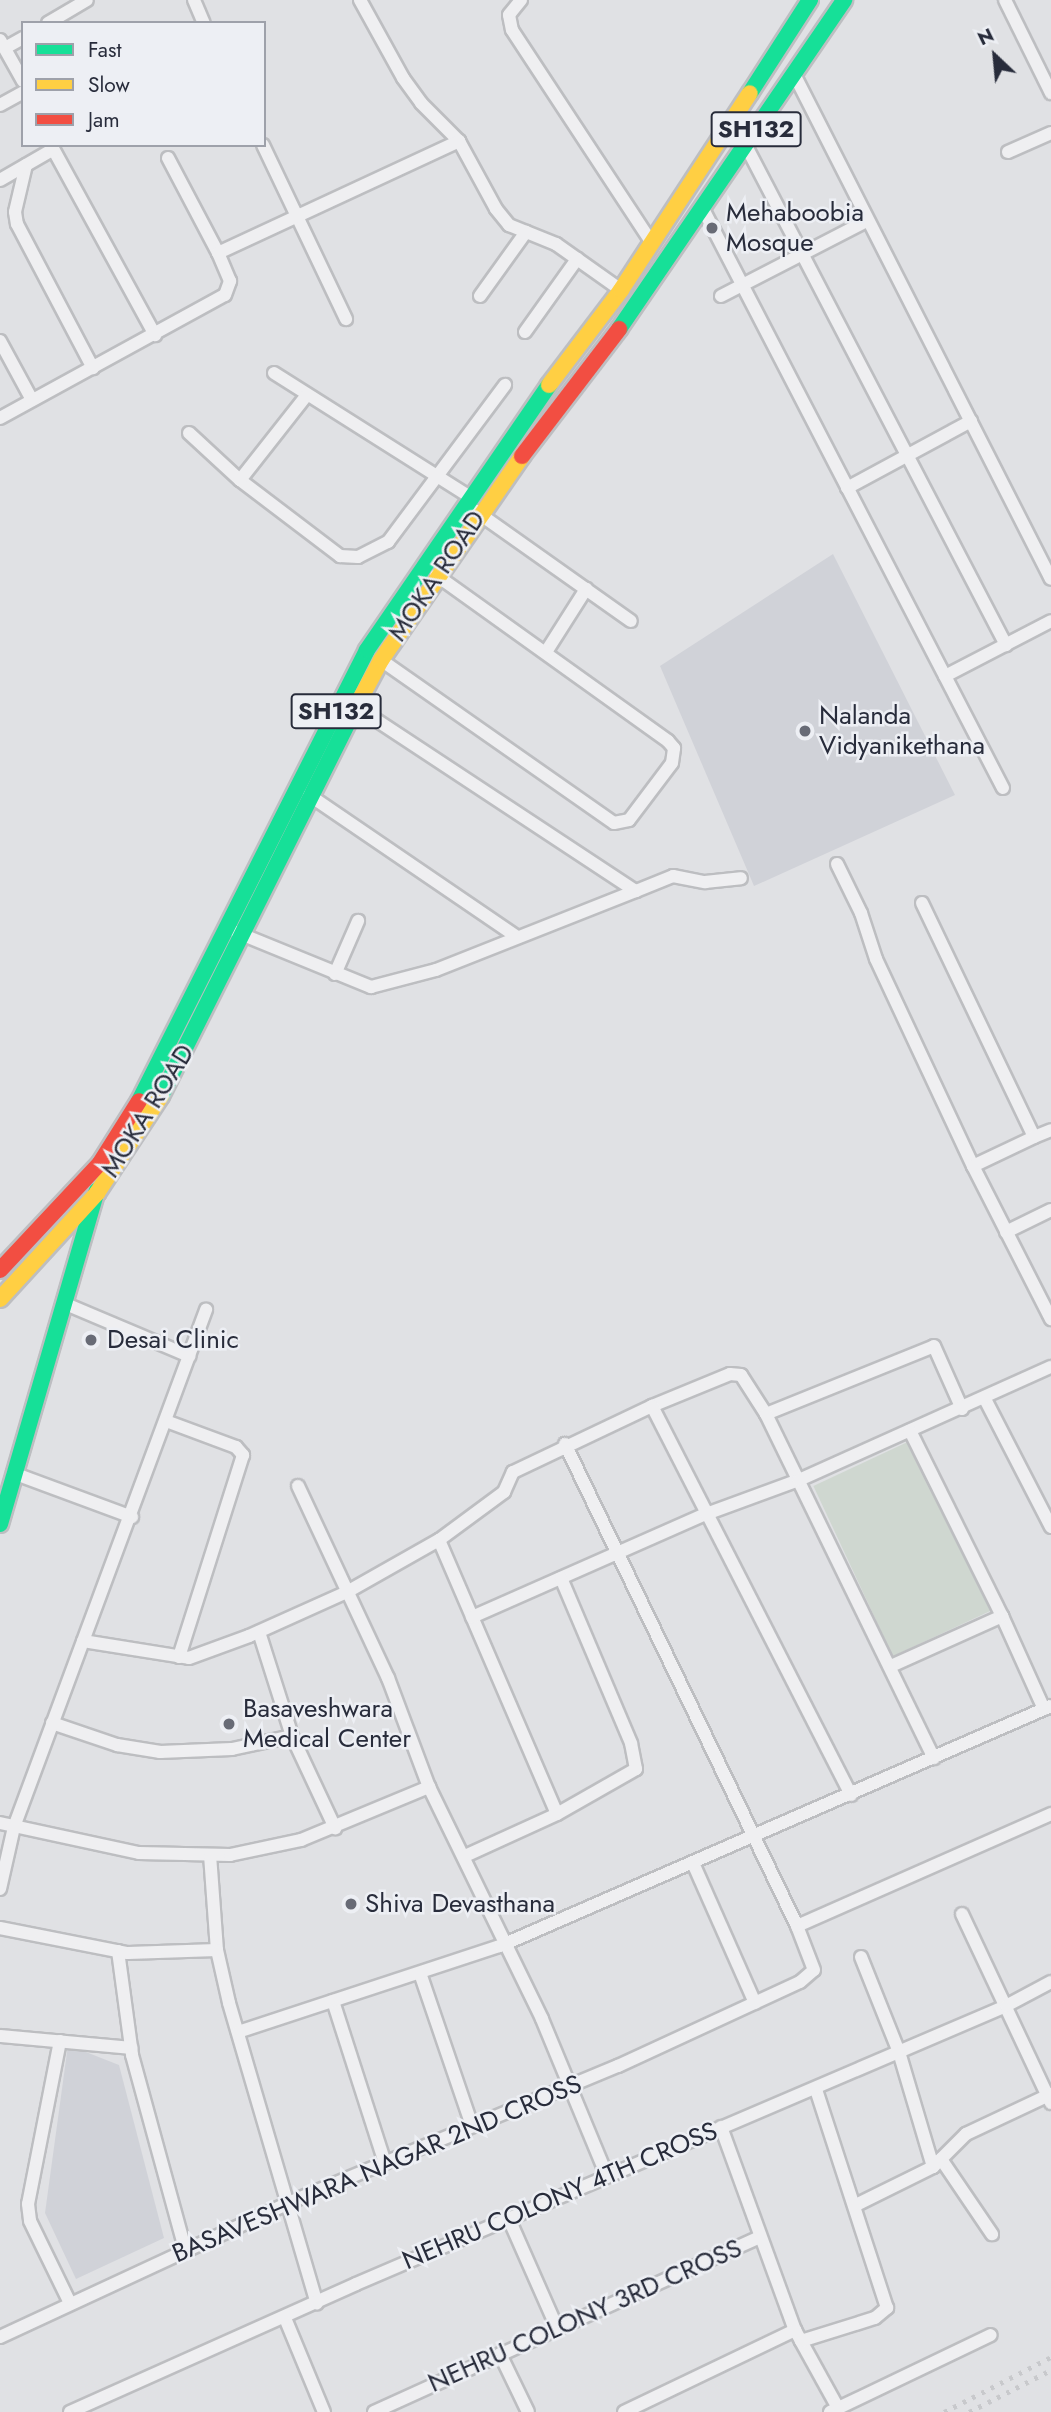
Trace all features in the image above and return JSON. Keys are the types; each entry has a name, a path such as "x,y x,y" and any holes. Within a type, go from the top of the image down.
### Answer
{"main road":[{"name":"MOKA ROAD","path":"100,1163 158,1072 226,928 349,702 381,660 436,575 471,504 703,209 844,0"},
{"name":"SH132","path":"621,290 804,1"},
{"name":"MOKA ROAD","path":"97,1193 175,1075 309,795 349,702 367,650 621,290"},
{"name":"SH132","path":"0,1270 100,1163"},
{"path":"0,1524 97,1193 100,1163"},
{"name":"SH132","path":"0,1300 97,1193"}],"street":[{"path":"51,21 87,0"},
{"path":"194,0 203,21"},
{"path":"360,0 421,103 459,141 496,209 509,225 577,259 621,290"},
{"path":"521,0 509,15 512,30 651,242"},
{"path":"1005,0 1051,93"},
{"path":"21,39 2,44 21,77"},
{"path":"795,76 1051,579"},
{"path":"0,105 21,93"},
{"path":"1008,152 1051,133"},
{"path":"218,254 459,141"},
{"path":"746,146 1006,645"},
{"path":"264,147 346,319"},
{"path":"0,180 52,148 155,335"},
{"path":"0,418 155,335 231,290 218,254 168,158"},
{"path":"26,165 15,212 17,224 93,368"},
{"path":"703,209 1003,788"},
{"path":"721,296 868,220"},
{"path":"480,296 526,232"},
{"path":"525,332 577,259"},
{"path":"0,341 32,400"},
{"path":"274,373 440,475 471,504 631,621"},
{"path":"189,433 240,480 340,556 358,557 388,542 505,385"},
{"path":"240,480 307,395"},
{"path":"847,488 971,421"},
{"path":"381,660 598,814 621,825 673,763 674,748 546,652 436,575"},
{"path":"546,652 586,589"},
{"path":"945,676 1051,621"},
{"path":"349,702 636,891"},
{"path":"309,795 517,937"},
{"path":"837,864 861,913 876,959 973,1166 1051,1319"},
{"path":"226,928 371,987 387,985 557,925 673,876 705,882 741,878"},
{"path":"922,904 1034,1137"},
{"path":"335,974 358,921"},
{"path":"973,1166 1051,1130"},
{"path":"1006,1232 1051,1210"},
{"path":"66,1304 189,1356"},
{"path":"0,1889 14,1827 132,1517 206,1310"},
{"path":"766,1415 934,1346 962,1409"},
{"path":"472,1617 706,1514 799,1480 985,1399 1051,1367"},
{"path":"83,1641 179,1657 208,1652 259,1632 347,1592 439,1540 504,1492 513,1472 565,1444 730,1374 741,1375 766,1415 799,1480 934,1758"},
{"path":"985,1399 1051,1527"},
{"path":"652,1406 851,1795"},
{"path":"166,1421 236,1447 243,1455 179,1657"},
{"path":"238,2032 505,1944 1048,1708 910,1431"},
{"path":"565,1444 797,1926 1051,1814"},
{"path":"13,1473 132,1517"},
{"path":"298,1486 388,1678 429,1787 465,1856 570,2087 607,2176"},
{"path":"439,1540 557,1814"},
{"path":"465,1856 557,1814 636,1769 631,1742 561,1577"},
{"path":"891,1666 1002,1616"},
{"path":"259,1632 292,1736 335,1828"},
{"path":"52,1723 117,1745 160,1752 232,1749 292,1736"},
{"path":"0,1823 139,1853 210,1855 264,1850 335,1828 429,1787"},
{"path":"210,1855 217,1950 285,2204 317,2303"},
{"path":"693,1863 755,2003"},
{"path":"856,2205 937,2163 966,2134 1050,2098 962,1914"},
{"name":"BASAVESHWARA NAGAR 2ND CROSS","path":"0,2337 285,2204 570,2087 800,1982 814,1970 797,1926"},
{"path":"0,1928 118,1951 217,1950"},
{"path":"118,1951 131,2049 185,2249"},
{"path":"861,1957 899,2052 937,2163 992,2234"},
{"path":"420,1973 472,2126"},
{"name":"NEHRU COLONY 4TH CROSS","path":"70,2412 607,2176 1006,2006 1051,1982"},
{"path":"333,2001 385,2163"},
{"path":"0,2036 131,2049"},
{"path":"60,2041 28,2204 30,2221 70,2303"},
{"path":"624,2412 639,2409 798,2336 882,2315 886,2301 816,2089"},
{"path":"721,2127 758,2238 798,2336 834,2410 991,2335"},
{"path":"509,2219 557,2329"},
{"name":"NEHRU COLONY 3RD CROSS","path":"374,2412 758,2238"},
{"path":"285,2318 324,2412"},
{"path":"500,2354 528,2412"}],"shaded area":[{"name":"Nalanda Vidyanikethana","path":"833,554 955,795 754,886 660,666"},
{"path":"914,1439 993,1609 893,1656 813,1486"},
{"path":"68,2045 119,2065 164,2238 76,2279 45,2213"}],"railway":[{"path":"944,2412 1051,2357"},
{"path":"969,2412 1051,2370"}],"traffic: fast":[{"path":"750,93 810,0"},
{"path":"619,329 844,0"},
{"path":"139,1101 367,650 549,385"},
{"path":"161,1096 349,720"},
{"path":"0,1524 97,1191"}],"traffic: slow":[{"path":"549,385 621,290 750,93"},
{"path":"349,720 381,660 522,456"},
{"path":"0,1299 97,1193 161,1096"}],"traffic: jam":[{"path":"522,456 619,329"},
{"path":"0,1270 100,1163 139,1101"}],"place":[{"name":"Mehaboobia Mosque","path":"712,228"},
{"name":"Nalanda Vidyanikethana","path":"805,731"},
{"name":"Desai Clinic","path":"91,1340"},
{"name":"Basaveshwara Medical Center","path":"229,1724"},
{"name":"Shiva Devasthana","path":"351,1904"}]}
